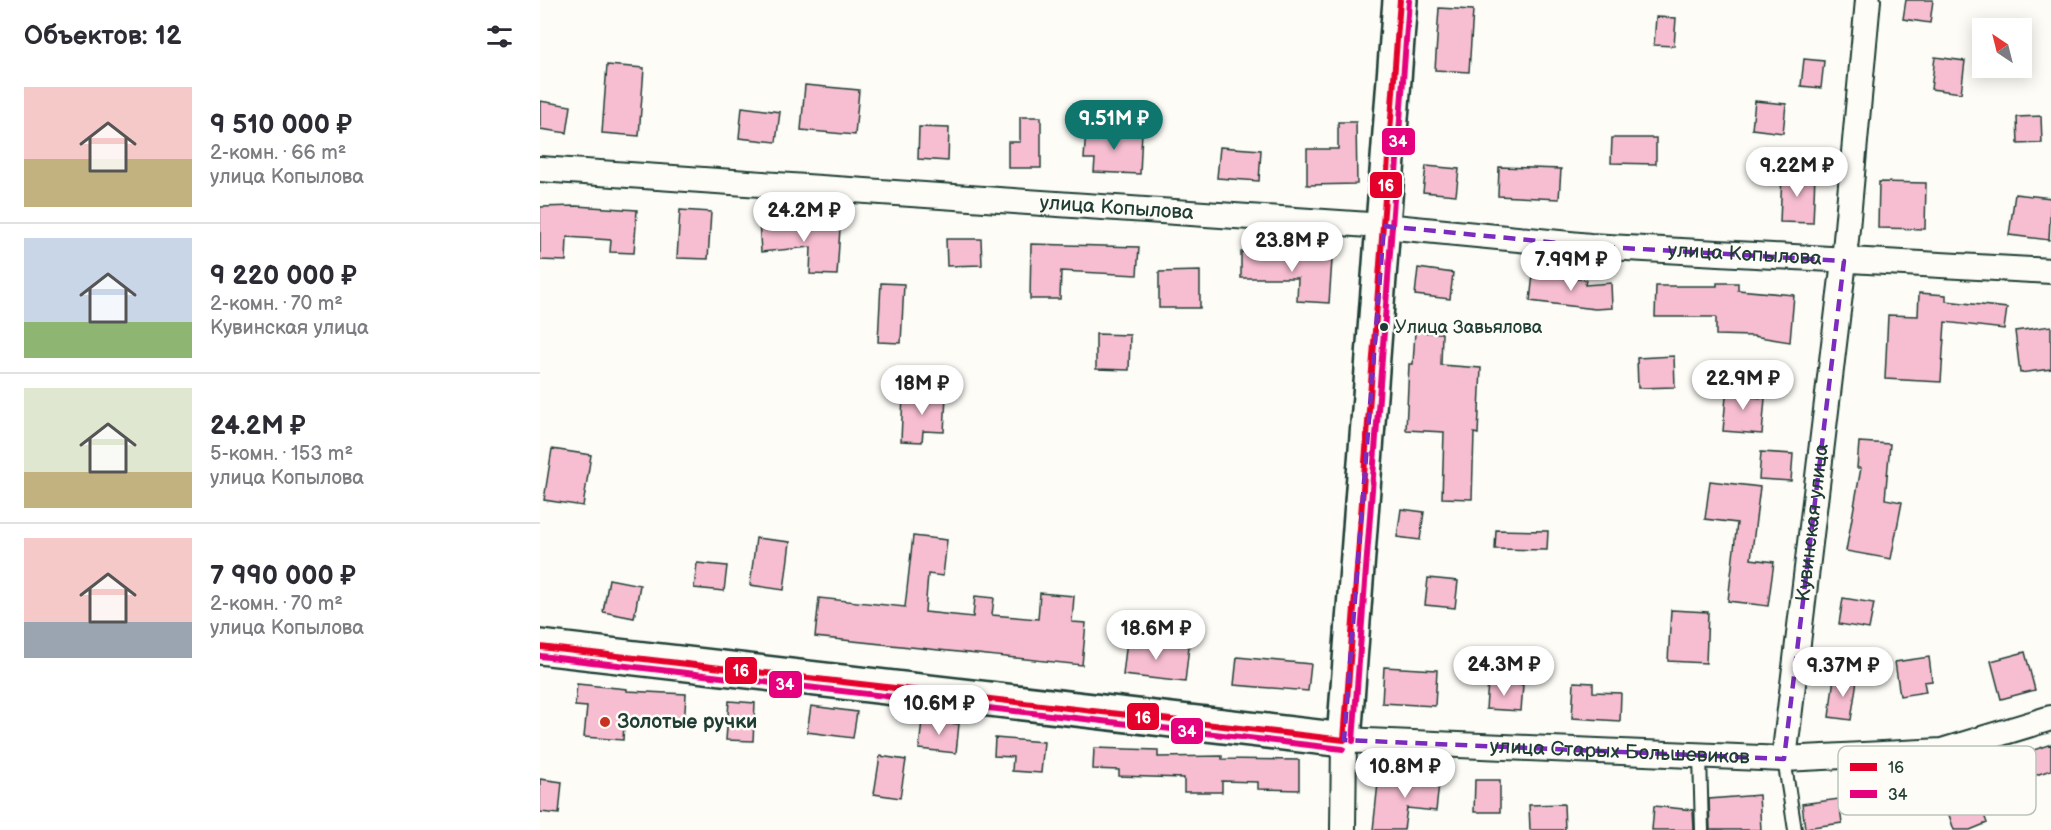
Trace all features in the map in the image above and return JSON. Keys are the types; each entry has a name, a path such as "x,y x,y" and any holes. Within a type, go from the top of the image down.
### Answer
{"main road":[{"path":"1344,740 1400,0"},
{"name":"улица Старых Большевиков","path":"540,647 1344,740"}],"street":[{"name":"Кувинская улица","path":"1784,759 1844,261 1868,0"},
{"name":"улица Копылова","path":"540,169 1384,226 1590,246 2051,271"},
{"name":"улица Старых Большевиков","path":"1959,746 2051,718"},
{"name":"улица Старых Большевиков","path":"1344,740 1784,759 1838,756"},
{"path":"1343,830 1344,740"}],"lane":[{"path":"1700,756 1702,830"},
{"path":"1784,759 1795,830"}],"highlighted area":[{"path":"1384,226 1590,246 1844,261 1784,759 1344,740"}],"building":[{"path":"1906,0 1933,0 1930,23 1903,19"},
{"path":"1439,8 1473,10 1469,72 1435,70"},
{"path":"1656,17 1676,18 1674,46 1654,45"},
{"path":"1935,57 1965,61 1961,93 1931,89"},
{"path":"1804,59 1824,61 1821,88 1801,86"},
{"path":"607,65 644,68 639,136 602,133"},
{"path":"805,85 859,90 855,135 801,130"},
{"path":"540,101 571,106 567,133 540,129"},
{"path":"1755,101 1786,104 1783,133 1752,129"},
{"path":"742,107 780,112 776,142 739,138"},
{"path":"2041,116 2042,143 2018,144 2017,117"},
{"path":"1020,117 1041,117 1041,168 1008,168 1008,142 1020,142"},
{"path":"1338,122 1356,122 1357,184 1307,185 1307,149 1338,149"},
{"path":"919,127 949,128 948,161 918,159"},
{"path":"1086,129 1142,131 1140,174 1094,172 1095,159 1084,159"},
{"path":"1612,138 1656,138 1656,164 1611,163"},
{"path":"1220,147 1261,150 1259,181 1217,178"},
{"path":"1426,166 1459,169 1456,195 1423,192"},
{"path":"1499,167 1561,169 1559,199 1498,196"},
{"path":"1782,173 1815,175 1813,223 1780,222"},
{"path":"1879,182 1926,183 1925,229 1878,228"},
{"path":"2015,194 2051,198 2049,240 2009,235"},
{"path":"576,206 637,210 634,253 610,252 611,240 567,237 566,261 540,260 540,207"},
{"path":"680,210 711,212 708,259 677,258"},
{"path":"785,219 785,225 840,228 837,275 810,274 811,247 761,252 759,221"},
{"path":"946,239 981,239 982,265 947,266"},
{"path":"1031,244 1139,247 1137,275 1061,271 1060,299 1030,299"},
{"path":"1241,252 1282,253 1282,256 1332,260 1329,303 1297,301 1298,278 1241,278"},
{"path":"1418,268 1453,273 1450,299 1415,295"},
{"path":"1200,271 1200,308 1159,308 1159,272"},
{"path":"1533,274 1586,280 1585,285 1611,283 1612,308 1595,309 1530,301"},
{"path":"881,283 904,284 901,343 878,342"},
{"path":"1717,283 1738,283 1738,290 1794,295 1790,342 1753,336 1716,335 1716,317 1655,317 1656,286 1717,286"},
{"path":"1919,293 1946,295 1946,301 2007,308 2004,329 1945,322 1941,382 1885,379 1888,315 1918,316"},
{"path":"2051,326 2051,369 2020,373 2015,331"},
{"path":"1415,332 1442,333 1441,365 1481,368 1478,434 1474,433 1472,499 1442,498 1444,432 1406,430 1409,364 1413,364"},
{"path":"1096,334 1130,335 1129,370 1096,369"},
{"path":"1674,356 1675,387 1638,388 1637,358"},
{"path":"1727,385 1751,387 1750,397 1765,398 1762,434 1723,431"},
{"path":"903,394 946,396 944,432 923,431 922,442 901,441"},
{"path":"1859,442 1890,444 1885,499 1902,502 1891,559 1846,551 1861,468 1857,468"},
{"path":"552,449 591,455 583,506 544,500"},
{"path":"1761,452 1793,454 1791,481 1759,479"},
{"path":"1710,481 1760,487 1751,559 1774,562 1768,606 1728,601 1737,523 1705,519"},
{"path":"1401,509 1424,512 1420,540 1397,537"},
{"path":"1496,530 1548,531 1547,550 1495,549"},
{"path":"913,536 947,540 943,576 928,574 925,612 973,617 975,596 994,598 992,615 1038,619 1040,593 1074,596 1072,622 1086,623 1082,665 815,637 819,598 905,607"},
{"path":"756,538 790,542 784,590 750,585"},
{"path":"697,563 727,566 724,591 694,588"},
{"path":"1428,578 1458,581 1455,608 1425,605"},
{"path":"609,579 640,585 634,618 603,612"},
{"path":"1843,598 1874,603 1869,629 1839,624"},
{"path":"1671,610 1708,612 1706,663 1668,661"},
{"path":"1127,640 1189,646 1185,682 1123,675"},
{"path":"2025,652 2035,690 2001,699 1991,661"},
{"path":"1237,657 1311,664 1308,691 1234,685"},
{"path":"1929,657 1932,681 1924,682 1926,692 1900,696 1895,662"},
{"path":"1384,667 1437,670 1435,706 1382,703"},
{"path":"1834,677 1857,680 1851,720 1829,717"},
{"path":"1488,682 1523,685 1521,711 1486,709"},
{"path":"1574,682 1593,683 1593,692 1621,693 1620,721 1572,718"},
{"path":"577,684 627,689 627,691 686,694 684,728 624,724 623,740 584,737 587,707 575,706"},
{"path":"729,701 755,703 753,741 726,740"},
{"path":"811,706 857,712 853,738 807,732"},
{"path":"922,720 959,724 956,753 919,749"},
{"path":"995,738 1044,742 1041,773 1012,771 1013,757 994,756"},
{"path":"2051,744 2051,770 2036,775 2036,749"},
{"path":"1094,748 1158,750 1158,757 1222,756 1222,759 1299,760 1299,790 1258,789 1258,782 1222,781 1222,792 1184,792 1184,778 1119,776 1119,770 1093,769"},
{"path":"880,756 906,760 900,798 874,794"},
{"path":"1401,771 1440,774 1436,811 1407,808 1404,830 1373,830 1378,783 1399,786"},
{"path":"540,779 562,782 559,814 540,812"},
{"path":"1475,780 1500,780 1500,812 1474,812"},
{"path":"1759,795 1761,830 1710,830 1709,799"},
{"path":"1838,799 1838,815 1841,815 1842,823 1805,828 1802,804"},
{"path":"1564,804 1565,830 1530,830 1529,805"},
{"path":"1654,806 1693,810 1694,830 1652,830"},
{"path":"1949,815 1984,815 1987,823 1970,830 1954,830"}],"transit line":[{"name":"16","path":"1344,740 1400,0"},
{"name":"34","path":"1353,741 1409,1"},
{"name":"16","path":"540,647 1344,740"},
{"name":"34","path":"540,656 1343,749"}],"place":[{"name":"Улица Завьялова","path":"1384,327"},
{"name":"Золотые ручки","path":"605,722"}]}
